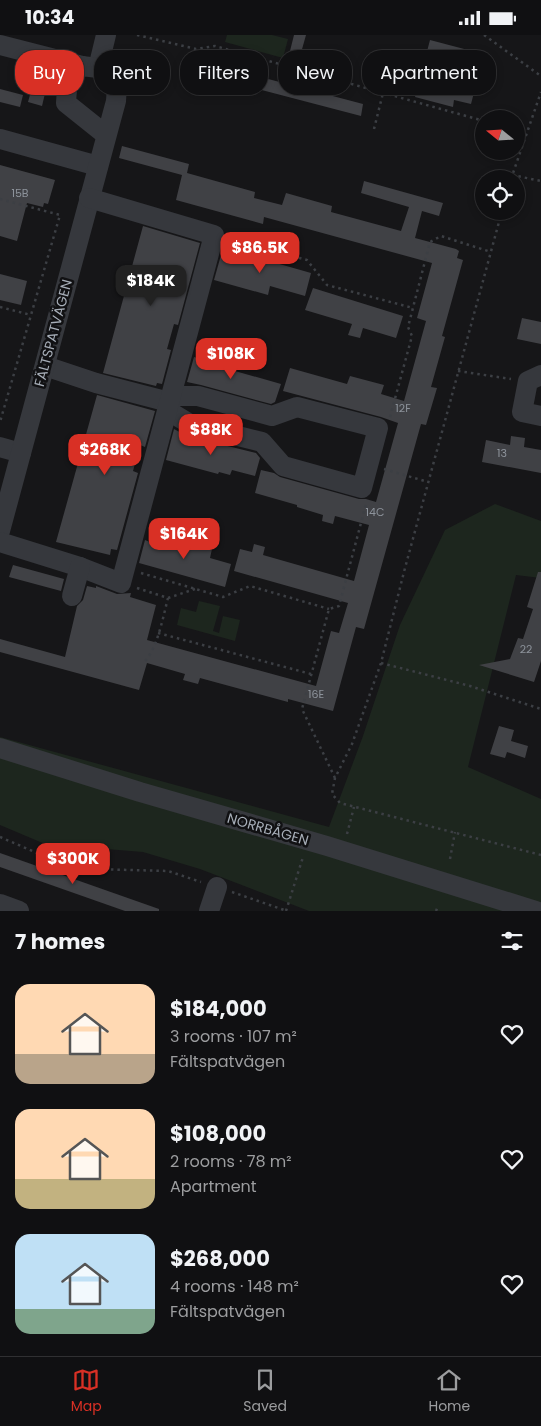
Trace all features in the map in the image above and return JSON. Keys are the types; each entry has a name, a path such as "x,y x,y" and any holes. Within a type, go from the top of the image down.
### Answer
{"street":[{"path":"106,35 90,67 72,73 67,89 66,103 106,135"},
{"path":"0,45 90,67"},
{"name":"FÄLTSPATVÄGEN","path":"0,531 116,101 117,85 111,72 90,67"},
{"path":"0,139 98,166"},
{"path":"0,542 80,567 123,576 214,235 89,198"},
{"path":"45,366 96,383 169,403 198,396 272,416 297,407 378,428 362,488 284,466 262,442 190,424 169,403"},
{"path":"534,378 522,412 541,416"},
{"path":"0,447 21,453"},
{"path":"72,595 80,567"},
{"name":"NORRBÅGEN","path":"0,748 536,911"},
{"path":"209,911 217,887"},
{"path":"0,904 18,911"}],"path":[{"path":"137,35 196,49 215,46 362,87"},
{"path":"484,35 541,75"},
{"path":"514,170 541,92"},
{"path":"374,129 382,95"},
{"path":"390,95 475,119"},
{"path":"525,179 541,181"},
{"path":"0,199 60,215 0,422"},
{"path":"500,220 428,481 381,663 352,744 335,778 332,794 340,803 541,855"},
{"path":"214,235 307,261 327,285 413,308"},
{"path":"0,307 31,315"},
{"path":"458,371 534,378"},
{"path":"368,465 428,481"},
{"path":"123,576 168,598 196,589"},
{"path":"123,576 196,589 223,597 250,586 329,609"},
{"path":"143,663 149,658 168,598"},
{"path":"158,633 311,674"},
{"path":"381,663 470,686 541,709"},
{"path":"347,834 354,807"},
{"path":"450,859 455,832"},
{"path":"0,837 65,865 90,869 168,871 286,911 303,856"},
{"path":"436,911 438,906"}],"shaded area":[{"path":"227,35 272,35 288,39 285,50 278,50 278,57 268,54 268,50 254,50 225,42"},
{"path":"495,504 541,521 541,578 516,575 468,767 541,799 541,911 309,911 200,869 143,852 45,844 0,825 0,737 329,827 363,736 400,625 445,530"},
{"path":"199,601 220,606 213,631 219,633 223,616 240,620 235,641 177,625 181,608 196,612"}],"building":[{"path":"294,35 306,35 302,50 290,50"},
{"path":"430,40 468,50 427,50"},
{"path":"268,79 278,82 278,94 268,92"},
{"path":"0,89 15,93 15,95 23,95 20,107 0,102"},
{"path":"30,95 45,95 42,106 28,102"},
{"path":"281,95 329,95 363,104 361,116"},
{"path":"416,95 473,95 471,104 454,100 453,107 415,97"},
{"path":"122,146 189,164 187,173 255,192 254,198 282,205 286,193 332,206 331,212 401,231 409,207 361,193 364,181 443,203 439,216 422,211 415,238 456,249 459,251 457,258 463,260 442,336 445,337 431,387 437,388 426,425 421,424 364,629 356,627 333,711 288,699 288,702 200,678 198,684 183,680 185,674 147,663 139,690 0,652 0,639 65,657 77,606 83,600 87,586 96,588 96,586 117,594 131,593 130,597 156,605 147,640 316,686 331,631 339,633 348,603 234,571 240,549 252,552 254,544 265,547 263,555 354,581 369,525 335,516 333,524 322,521 323,515 297,507 297,505 255,493 261,470 359,499 376,502 398,423 283,391 290,368 347,384 350,376 384,385 381,394 404,401 426,321 417,318 432,263 264,217 263,224 176,200 182,175 119,158"},
{"path":"0,165 55,180 48,204 44,203 43,207 27,203 17,241 0,236"},
{"path":"143,226 200,243 178,325 174,324 167,349 171,350 162,384 157,383 156,386 103,373"},
{"path":"223,248 311,273 305,296 270,286 268,295 214,280"},
{"path":"0,274 27,281 21,305 0,300"},
{"path":"313,288 403,316 396,338 363,328 360,338 348,335 352,324 305,310"},
{"path":"522,318 541,322 541,344 517,339"},
{"path":"203,354 236,363 235,371 281,384 275,402 271,404 187,382 194,357 201,359"},
{"path":"97,395 155,411 145,447 140,445 133,471 138,473 117,550 111,549 110,555 56,542"},
{"path":"174,429 187,436 256,453 260,458 255,476 232,470 230,475 219,472 218,474 166,460"},
{"path":"511,436 525,438 524,447 541,450 541,473 482,462 486,440 510,445"},
{"path":"152,534 212,549 210,558 231,564 225,587 139,563 145,540 150,542"},
{"path":"13,565 64,579 61,591 9,577"},
{"path":"538,572 541,572 541,661 534,682 479,665 510,659 518,638 523,639 533,609 527,607"},
{"path":"499,726 514,730 511,741 528,746 525,758 507,752 505,758 490,754"},
{"path":"0,853 159,909 159,911 125,911 0,867"}]}
